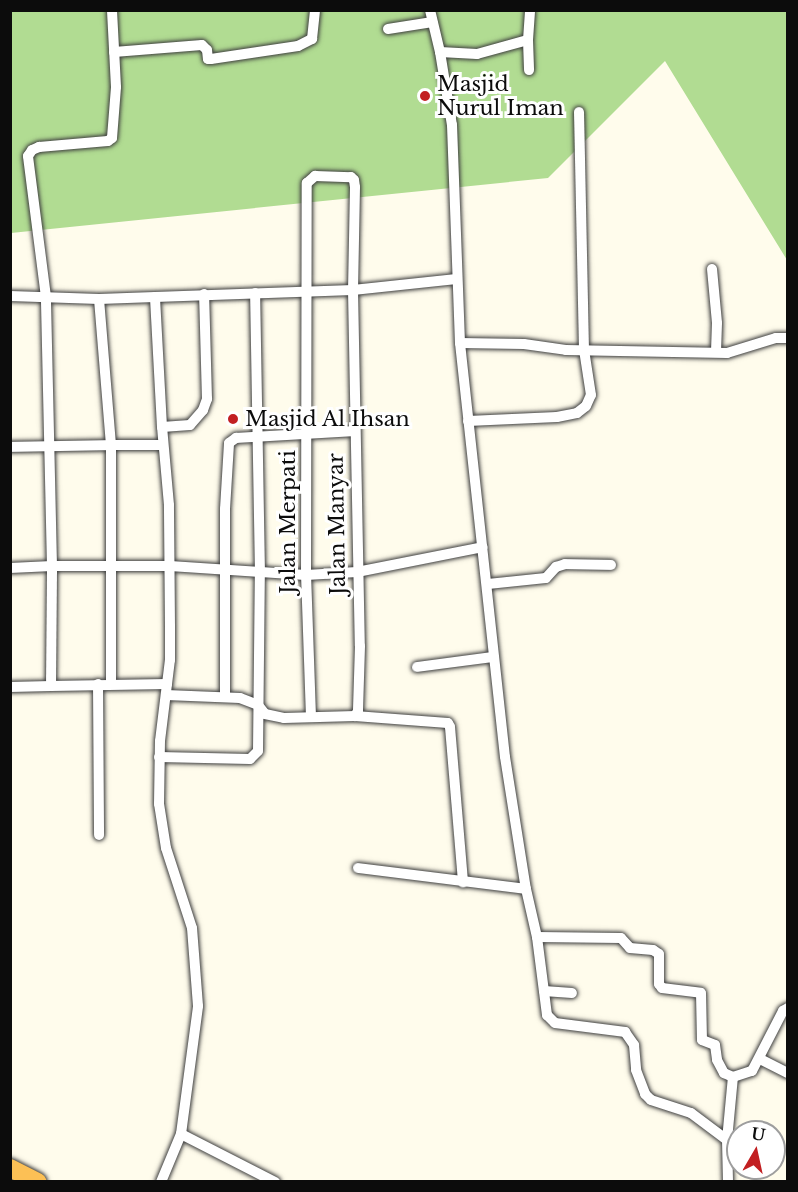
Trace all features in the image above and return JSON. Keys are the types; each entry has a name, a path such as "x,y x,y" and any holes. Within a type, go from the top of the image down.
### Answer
{"highway":[{"path":"10,1168 38,1182"}],"street":[{"path":"51,686 52,566 46,297 28,156 32,150 39,147 108,141 112,138 116,87 112,10"},
{"path":"114,52 202,45 207,50 208,58 211,59 298,46 312,39 315,10"},
{"path":"430,10 440,52 452,125 460,343 488,584 493,657 505,757 526,889 537,937 547,1015 551,1021 625,1032 634,1045 636,1070 645,1094 651,1100 691,1113 726,1139"},
{"path":"529,70 530,10"},
{"path":"388,29 432,22"},
{"path":"440,52 477,54 528,40"},
{"path":"468,421 557,417 577,413 586,406 591,394 584,350 579,112"},
{"name":"Jalan Merpati","path":"311,717 306,575 307,183 315,176 351,177 355,187"},
{"name":"Jalan Manyar","path":"355,187 353,290 360,646 358,711 355,716"},
{"path":"712,269 716,352"},
{"path":"10,296 99,299 306,292 353,290 456,279"},
{"path":"159,757 250,759 258,751 260,574 255,293"},
{"path":"162,427 190,425 203,410 207,399 204,294"},
{"path":"155,297 163,445 169,505 170,566 170,660 159,757 162,830 172,873 188,909 196,962 198,1006 181,1134 161,1182"},
{"path":"99,299 111,445 111,684"},
{"path":"460,343 524,344 584,350 716,352 738,351 776,338 788,338"},
{"path":"225,697 227,446 236,438 355,432"},
{"path":"10,447 163,445"},
{"path":"10,568 170,566 260,574 306,575 357,572 483,547"},
{"path":"488,584 546,578 556,567 564,564 611,565"},
{"path":"417,667 493,657"},
{"path":"98,684 99,835"},
{"path":"10,687 111,684 240,698 258,705 265,714 273,716 349,718 355,716 448,723 463,882"},
{"path":"358,867 526,889"},
{"path":"537,937 621,938 632,949 653,950 659,954 659,984 662,988 701,993 702,1040 715,1044 717,1060 724,1073 733,1077 752,1071 783,1011 788,1008"},
{"path":"544,991 572,993"},
{"path":"760,1059 788,1073"},
{"path":"729,1120 733,1077"},
{"path":"181,1134 275,1182"}],"green space":[{"path":"10,11 787,11 787,260 665,61 548,178 11,233"}],"place":[{"name":"Masjid Nurul Iman","path":"425,96"},
{"name":"Masjid Al Ihsan","path":"233,419"}]}
